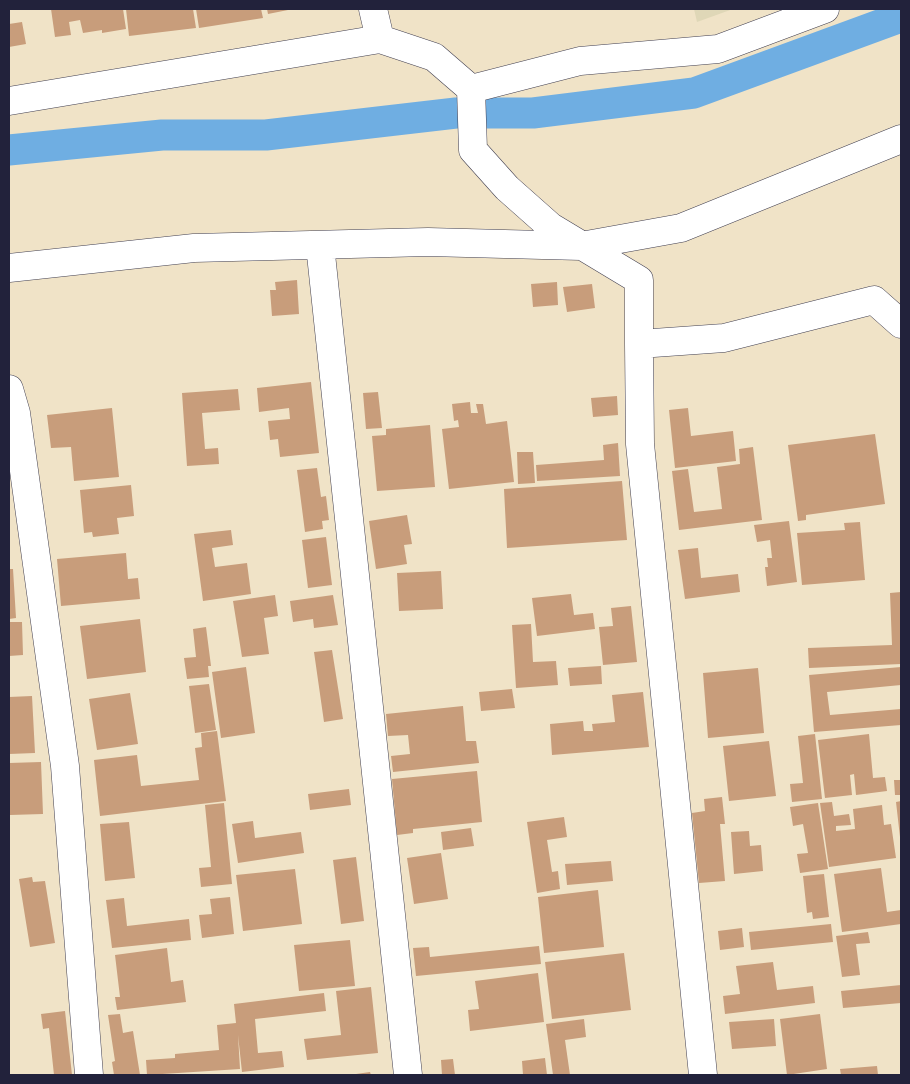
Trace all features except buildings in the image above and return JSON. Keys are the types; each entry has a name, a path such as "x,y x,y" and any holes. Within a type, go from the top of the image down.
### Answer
{"street":[{"path":"373,9 380,39"},
{"path":"471,89 580,61 718,48 825,9"},
{"path":"9,101 380,39 434,57 471,89 473,150 508,188 552,227 639,280 640,444 703,1075"},
{"path":"9,268 194,248 428,242 581,246 681,228 901,139"},
{"path":"320,245 408,1075"},
{"path":"639,344 724,338 874,300 901,324"},
{"path":"9,389 16,412 65,766 89,1075"}],"shaded area":[{"path":"694,9 733,9 697,22"}],"waterway":[{"path":"9,150 162,135 266,135 456,113 533,113 694,93 901,17"}]}
